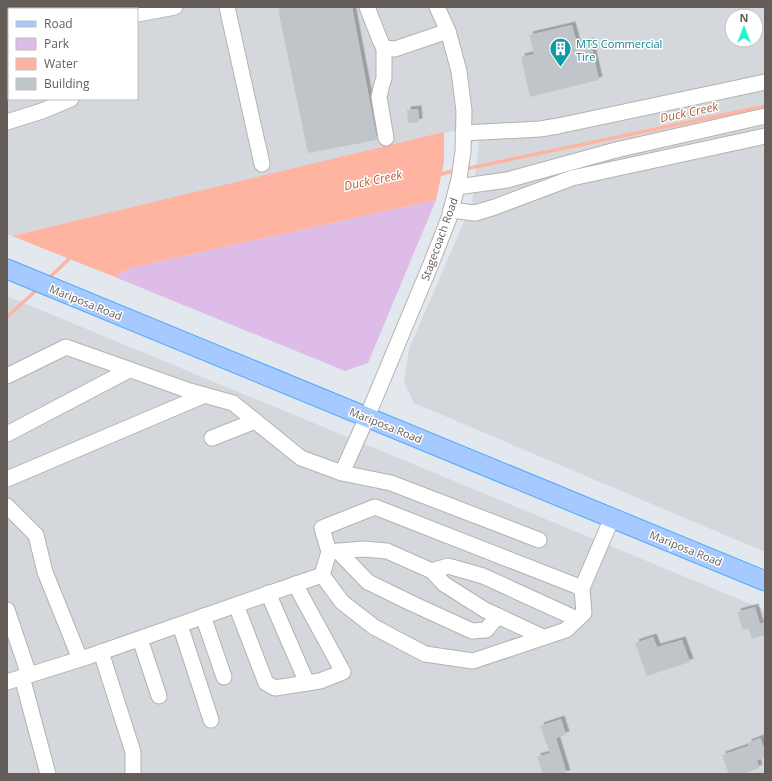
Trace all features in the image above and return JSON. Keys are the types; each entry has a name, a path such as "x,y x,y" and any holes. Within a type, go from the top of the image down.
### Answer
{"main road":[{"name":"Mariposa Road","path":"13,272 765,581"}],"street":[{"path":"138,14 175,7"},
{"path":"227,7 262,164"},
{"path":"367,7 384,48 384,78 379,97 386,138"},
{"name":"Stagecoach Road","path":"342,473 431,264 449,218 457,187 463,151 464,111 459,71 448,31 437,7"},
{"path":"384,48 395,49 448,31"},
{"path":"463,133 540,129 558,126 765,82"},
{"path":"7,122 42,111 69,100"},
{"path":"457,187 507,180 616,150 765,116"},
{"path":"451,210 475,213 572,178 765,136"},
{"path":"7,376 66,347 190,391 233,403 301,458 342,473 391,483 539,540"},
{"path":"7,434 129,370"},
{"path":"7,479 205,395"},
{"path":"212,438 255,421"},
{"path":"7,506 36,535 45,572 80,659"},
{"path":"498,616 486,630 472,631 368,582 334,552 322,528 374,507 582,588"},
{"path":"322,575 342,602 374,627 425,654 473,661 566,630 584,613 582,588 612,518"},
{"path":"334,552 363,549 387,551 432,571 444,584 485,610 543,637"},
{"path":"7,682 140,639 322,575 334,552"},
{"path":"432,571 448,566 483,576 577,619"},
{"path":"236,605 266,683 275,688 320,681 343,672 295,584"},
{"path":"268,593 307,683"},
{"path":"7,610 26,676 48,774"},
{"path":"203,616 224,678"},
{"path":"180,625 211,720"},
{"path":"140,639 159,696"},
{"path":"101,652 133,752 133,774"}],"shaded area":[{"path":"7,7 765,7 765,552 414,403 404,383 409,349 472,203 481,124 12,236 7,234"},
{"path":"7,296 765,610 765,774 7,774"}],"green space":[{"path":"436,200 368,363 345,371 115,277 129,268"}],"water":[{"path":"444,132 444,162 436,200 129,268 115,277 12,236"}],"building":[{"path":"287,7 352,7 377,140 308,153 278,9"},
{"name":"MTS Commercial Tire","path":"572,25 577,44 590,41 599,80 530,97 521,57 534,54 529,35"},
{"path":"418,109 419,122 408,123 407,110"},
{"path":"755,607 760,624 765,622 765,635 752,639 748,628 743,630 737,612"},
{"path":"653,637 657,647 682,640 690,662 647,676 635,643"},
{"path":"561,719 566,735 556,738 567,774 543,774 537,757 550,753 540,726"},
{"path":"760,738 765,751 765,758 757,760 759,768 744,774 729,774 722,755 748,746 748,743"}],"waterway":[{"name":"Duck Creek","path":"465,169 765,106"},
{"name":"Duck Creek","path":"437,175 457,170"},
{"name":"Duck Creek","path":"48,279 72,256"},
{"name":"Duck Creek","path":"7,317 39,288"}],"place":[{"name":"MTS Commercial Tire","path":"560,68"}]}
